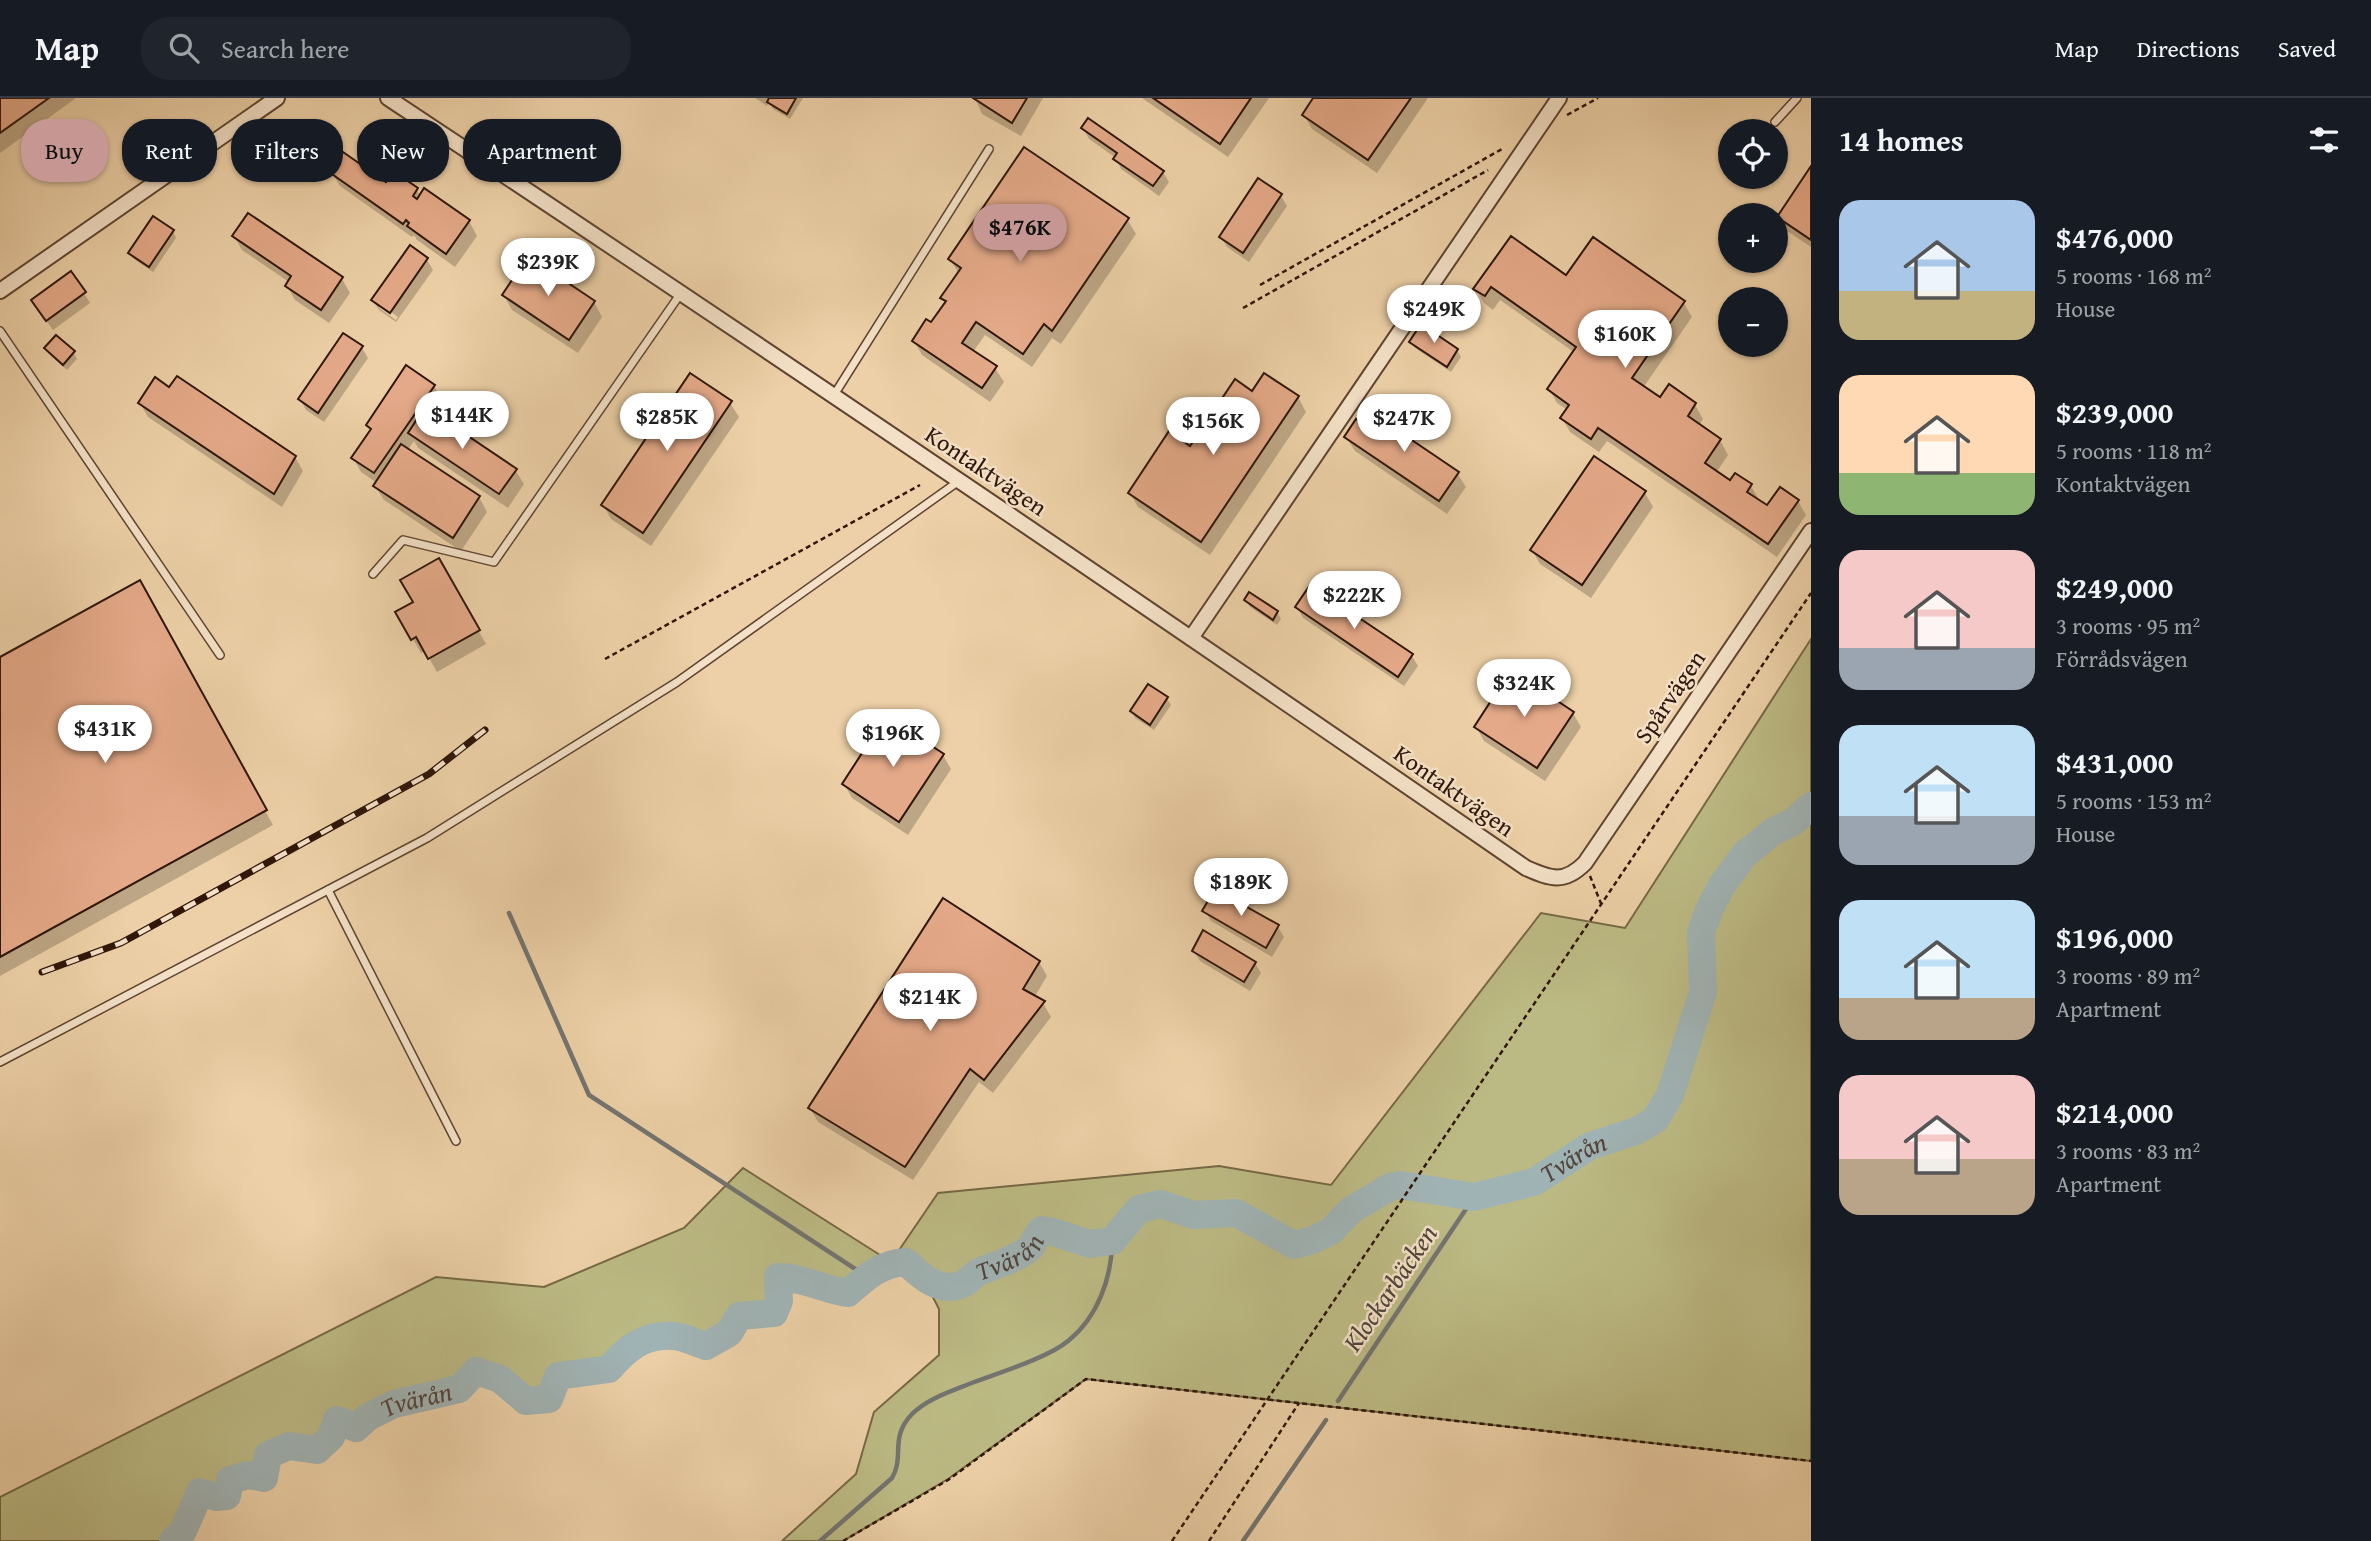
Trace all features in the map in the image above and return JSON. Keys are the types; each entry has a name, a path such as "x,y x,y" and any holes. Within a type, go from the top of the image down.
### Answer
{"street":[{"path":"0,291 277,98"},
{"name":"Kontaktvägen","path":"388,98 834,396 1526,868 1558,878"},
{"path":"1191,638 1559,98"},
{"name":"Spårvägen","path":"1558,878 1573,875 1585,863 1811,531"}],"lane":[{"path":"1778,119 1797,98"},
{"path":"834,396 989,149"},
{"path":"373,574 403,540 494,562 681,293"},
{"path":"0,331 220,654"},
{"path":"0,1062 427,838 677,682 959,481"},
{"path":"328,890 456,1141"}],"path":[{"path":"1566,115 1598,98"},
{"path":"1260,285 1502,149"},
{"path":"1243,308 1488,170"},
{"path":"605,659 919,485"},
{"path":"1172,1541 1811,593"},
{"path":"1585,863 1602,906"},
{"path":"844,1541 948,1479 1086,1379 1811,1461"},
{"path":"1209,1541 1299,1403"}],"shaded area":[{"path":"1811,639 1811,1461 1086,1379 948,1479 843,1541 782,1541 856,1474 874,1412 939,1355 939,1309 922,1276 906,1262 882,1268 848,1293 778,1277 779,1301 774,1313 739,1317 729,1333 706,1346 674,1336 645,1340 629,1349 609,1369 558,1376 549,1399 526,1401 500,1379 476,1371 459,1389 394,1404 369,1417 356,1428 337,1421 331,1437 317,1450 289,1446 268,1455 264,1478 248,1475 230,1480 227,1496 216,1497 200,1492 183,1531 173,1541 0,1541 0,1497 436,1277 544,1287 684,1228 743,1168 891,1262 938,1193 1219,1166 1331,1185 1541,913 1625,928"}],"building":[{"path":"0,98 49,98 0,133"},
{"path":"769,98 796,98 787,114 767,102"},
{"path":"973,98 1027,98 1012,123"},
{"path":"1153,98 1251,98 1220,144"},
{"path":"1313,98 1411,98 1368,160 1302,115"},
{"path":"1088,118 1164,171 1153,186 1113,159 1117,153 1081,128"},
{"path":"1024,147 1129,218 1052,331 1044,324 1023,354 976,322 962,343 997,366 982,388 912,341 926,319 931,322 946,301 940,298 961,268 948,259"},
{"path":"343,152 357,162 357,182 409,182 418,188 413,196 417,199 424,188 470,220 446,254 407,226 409,223 406,220 403,224 343,182"},
{"path":"1811,166 1811,240 1788,224 1786,203"},
{"path":"1258,178 1282,194 1243,253 1219,237"},
{"path":"248,213 343,277 321,310 285,286 291,276 232,236"},
{"path":"153,216 174,230 149,267 128,253"},
{"path":"1511,236 1566,275 1593,237 1685,301 1632,378 1660,397 1669,384 1696,403 1688,416 1721,439 1705,463 1730,480 1735,473 1752,484 1747,492 1767,505 1780,487 1799,500 1768,544 1598,428 1591,439 1560,418 1569,405 1547,389 1576,347 1491,287 1485,296 1473,289"},
{"path":"410,245 428,258 390,313 371,300"},
{"path":"528,256 595,301 569,340 502,295"},
{"path":"71,271 86,292 46,321 31,300"},
{"path":"1421,324 1458,349 1447,367 1409,342"},
{"path":"343,333 363,346 318,413 298,399"},
{"path":"56,335 75,351 63,365 44,348"},
{"path":"406,365 435,385 374,473 351,458 371,429 366,425"},
{"path":"690,373 732,401 643,533 601,505"},
{"path":"1264,373 1299,396 1201,542 1128,493 1169,431 1190,446 1235,379 1252,391"},
{"path":"177,376 296,456 274,494 138,403 155,377 169,387"},
{"path":"1398,405 1411,414 1400,432 1459,472 1439,501 1344,437 1356,419 1378,435"},
{"path":"425,407 517,469 499,494 408,433"},
{"path":"401,444 480,496 453,538 373,486"},
{"path":"1594,456 1646,491 1582,585 1530,550"},
{"path":"439,558 480,630 428,659 416,637 411,640 395,612 413,602 400,580"},
{"path":"140,580 267,810 0,957 0,657"},
{"path":"1310,585 1413,654 1398,677 1295,607"},
{"path":"1249,592 1278,611 1273,620 1244,600"},
{"path":"1511,670 1574,712 1537,768 1474,727"},
{"path":"1148,684 1168,697 1150,725 1130,711"},
{"path":"886,716 944,754 899,822 842,784"},
{"path":"1215,889 1279,925 1266,948 1202,911"},
{"path":"943,898 1040,961 1023,989 1045,1001 984,1080 970,1069 905,1167 808,1108"},
{"path":"1203,930 1256,962 1244,982 1192,951"}],"waterway":[{"name":"Tvärån","path":"173,1541 183,1531 200,1492 216,1497 227,1496 230,1480 248,1475 264,1478 268,1455 289,1446 317,1450 331,1437 337,1420 356,1428 368,1417 394,1404 459,1389 476,1371 500,1379 526,1401 549,1399 558,1376 609,1369 629,1349 645,1340 674,1336 706,1346 729,1333 739,1316 774,1313 779,1301 778,1277 848,1293 882,1268 906,1262 932,1282 955,1287 978,1272 1025,1252 1042,1230 1090,1244 1112,1241 1139,1209 1161,1204 1193,1215 1236,1213 1294,1245 1331,1231 1351,1210 1390,1187 1400,1185 1474,1197 1534,1182 1590,1146 1636,1131 1655,1120 1670,1095 1703,992 1701,932 1710,908 1722,885 1745,854 1774,831 1793,822 1811,806"},
{"path":"509,913 589,1095 866,1276"},
{"name":"Klockarbäcken","path":"1338,1401 1474,1197"},
{"path":"820,1541 892,1478 896,1470 901,1431 918,1409 946,1393 1048,1353 1078,1332 1095,1309 1106,1283 1112,1241"},
{"name":"Klockarbäcken","path":"1243,1541 1326,1420"}],"railway":[{"path":"42,972 121,943 429,774 485,730"}]}
